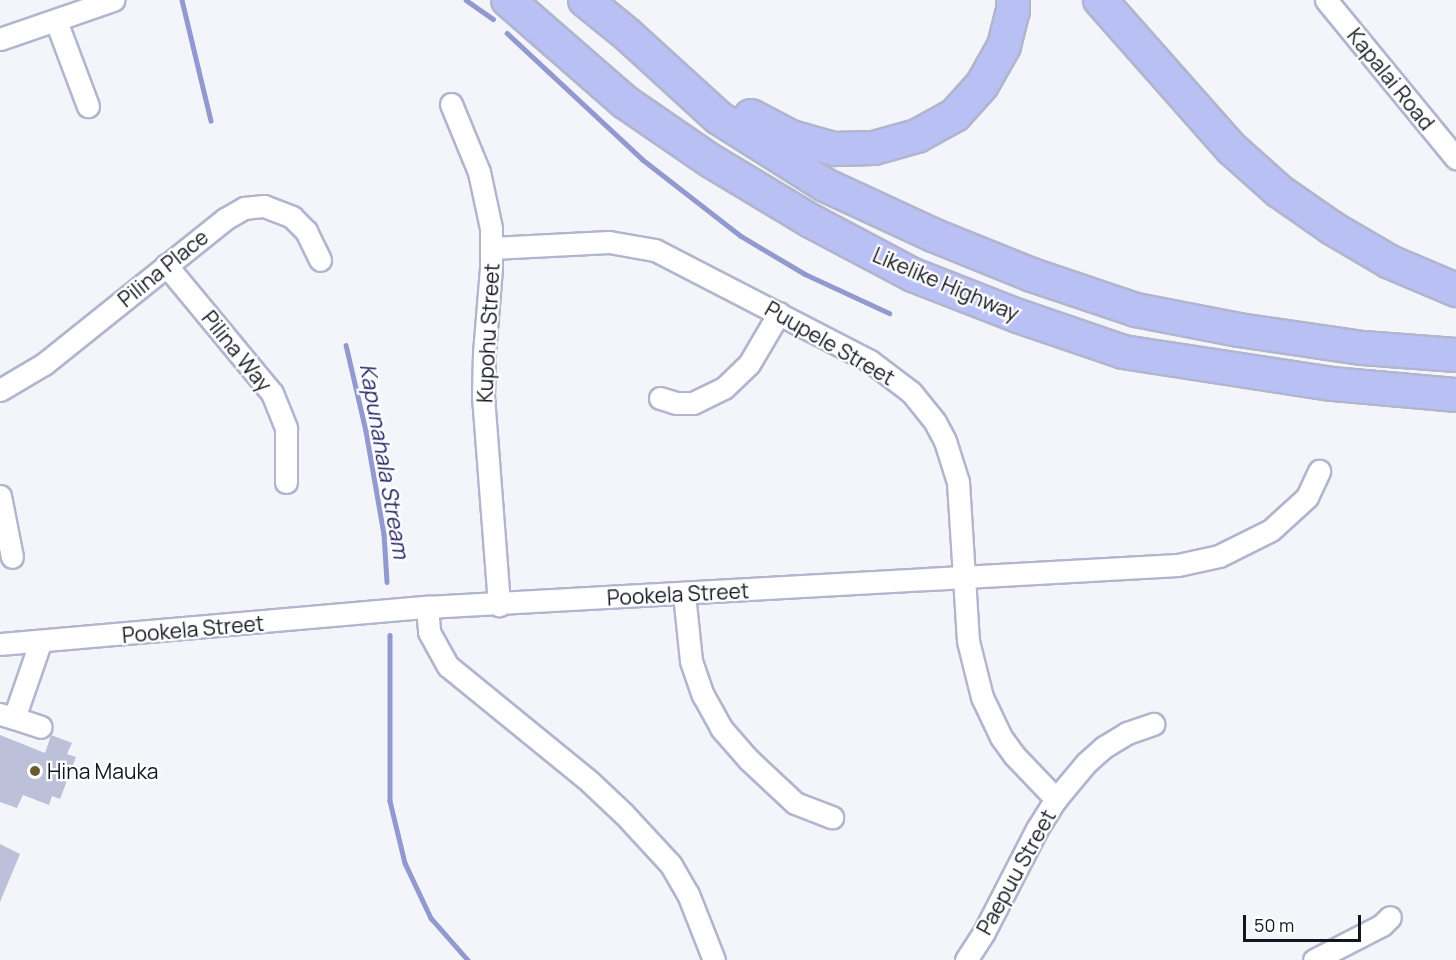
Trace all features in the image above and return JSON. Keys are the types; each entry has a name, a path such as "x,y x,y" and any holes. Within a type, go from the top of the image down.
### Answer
{"highway":[{"name":"Likelike Highway","path":"508,0 625,102 701,154 811,220 913,275 1018,316 1123,352 1333,384 1456,395"},
{"name":"Likelike Highway","path":"585,0 665,68 718,118 825,185 933,235 1032,275 1136,310 1228,328 1363,348 1456,355"},
{"path":"665,68 791,137 834,148 874,148 917,136 955,115 981,85 1004,46 1013,11 1013,0"},
{"path":"1101,0 1232,149 1279,191 1332,228 1390,262 1456,290"}],"street":[{"path":"0,39 112,0"},
{"name":"Kapalai Road","path":"1326,0 1456,158"},
{"path":"56,21 88,106"},
{"name":"Kupohu Street","path":"451,104 484,190 492,248 483,396 499,605"},
{"name":"Pilina Place","path":"0,390 44,364 225,219 244,208 254,206 274,208 292,217 306,231 320,260"},
{"name":"Puupele Street","path":"492,248 609,242 641,246 668,255 885,370 911,392 935,422 945,441 958,482 968,641 981,697 1014,755 1056,799"},
{"name":"Pilina Way","path":"166,266 272,393 286,428 286,482"},
{"path":"660,398 676,403 693,403 724,388 750,364 778,313"},
{"name":"Pookela Street","path":"0,644 40,643 427,608 1168,566 1219,556 1255,540 1286,518 1307,497 1318,471"},
{"path":"0,496 12,557"},
{"path":"684,594 691,661 703,695 721,728 748,759 795,803 832,818"},
{"path":"427,608 429,632 448,666 590,782 624,814 671,865 688,894 714,960"},
{"path":"40,643 7,716 41,727"},
{"name":"Paepuu Street","path":"966,960 984,932 1037,829 1056,799 1086,763 1104,747 1127,733 1154,724"},
{"path":"1314,960 1382,925 1390,917"}],"building":[{"name":"Hina Mauka","path":"0,735 45,753 51,735 72,743 67,754 76,757 60,799 52,796 49,805 23,795 17,808 0,802"},
{"path":"0,844 20,854 0,902"}],"waterway":[{"name":"Kapunahala Stream","path":"182,0 211,121"},
{"path":"466,0 493,19"},
{"path":"507,33 642,159 741,236 805,274 889,313"},
{"name":"Kapunahala Stream","path":"346,345 366,431 384,534 387,582"},
{"name":"Kapunahala Stream","path":"390,635 390,801 405,863 431,918 468,960"}],"place":[{"name":"Hina Mauka","path":"35,771"}]}
